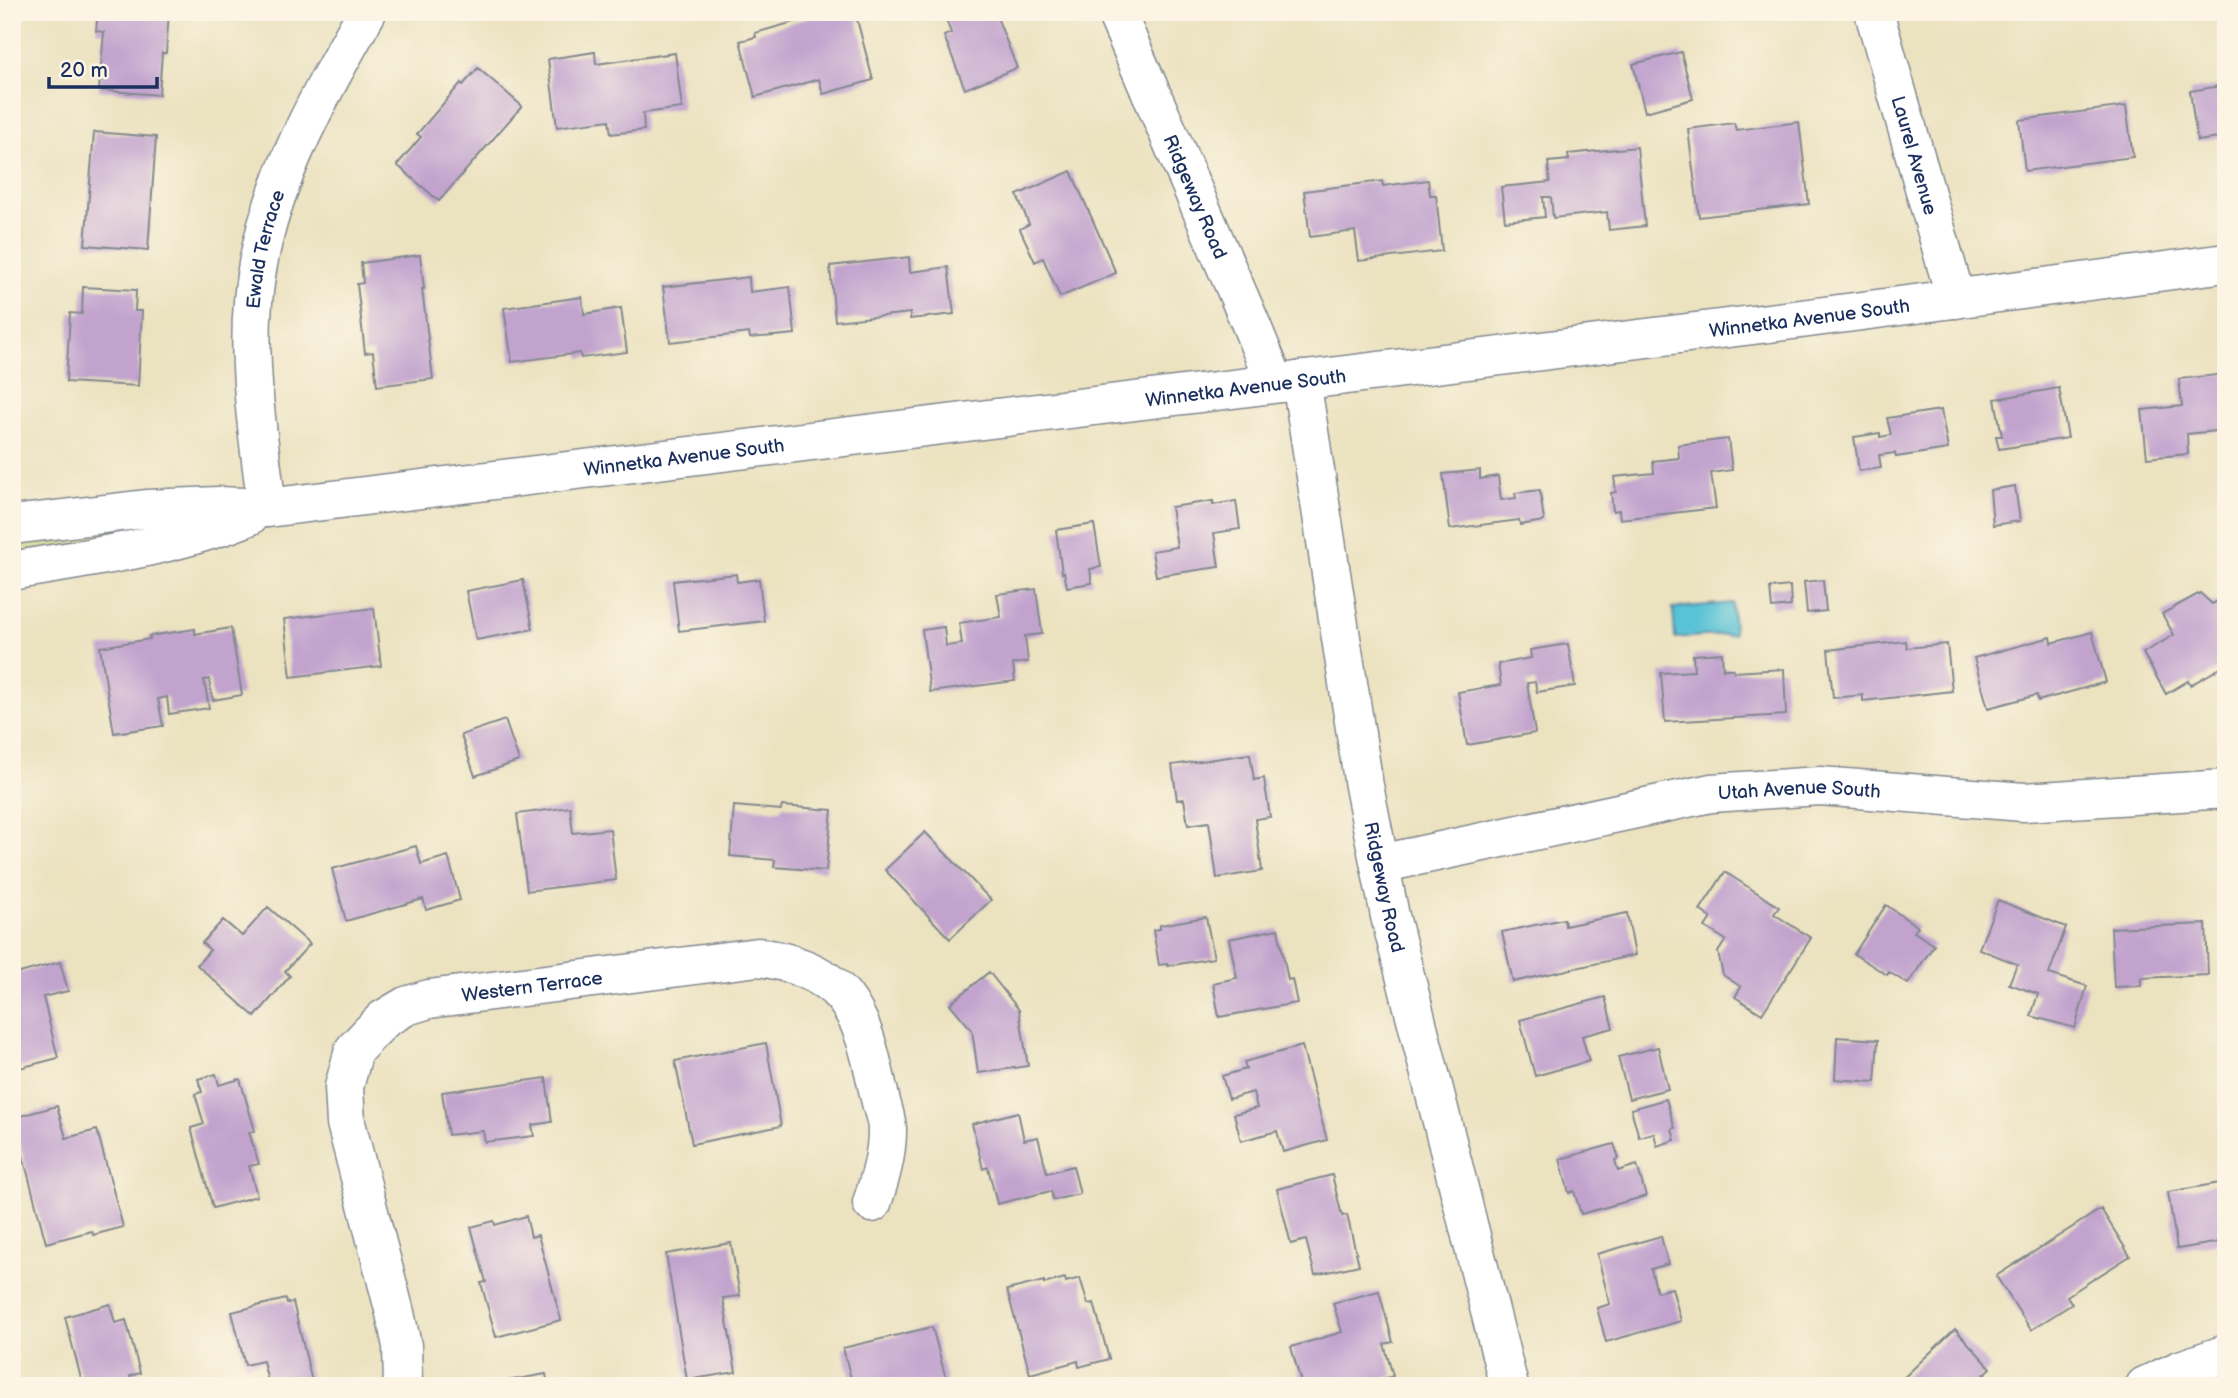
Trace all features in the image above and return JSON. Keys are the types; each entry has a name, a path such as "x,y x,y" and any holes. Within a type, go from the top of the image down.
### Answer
{"street":[{"name":"Ewald Terrace","path":"267,509 251,338 259,261 266,229 290,162 331,76 367,12"},
{"name":"Ridgeway Road","path":"1116,12 1288,382 1390,916 1509,1386"},
{"name":"Laurel Avenue","path":"1874,12 1956,299"},
{"name":"Winnetka Avenue South","path":"12,525 146,509 218,506 267,509 2226,263"},
{"name":"Winnetka Avenue South","path":"12,571 147,547 219,528 267,509"},
{"name":"Utah Avenue South","path":"1380,864 1711,793 1820,786 2024,802 2226,789"},
{"name":"Western Terrace","path":"403,1386 402,1346 346,1123 344,1087 354,1050 384,1019 406,1006 429,999 758,957 780,960 803,968 826,981 844,997 867,1044 887,1127 884,1169 872,1203"},
{"path":"2145,1386 2226,1354"}],"green space":[{"path":"149,521 150,531 12,556 12,539"}],"water":[{"path":"1732,603 1734,634 1675,638 1673,608"}],"building":[{"path":"98,12 169,12 159,95 99,90 104,32 96,31"},
{"path":"842,12 855,12 873,80 823,94 819,79 755,97 740,41 756,37 755,33 822,14 823,18"},
{"path":"943,12 1002,12 1003,15 997,17 1017,68 965,89 944,36 951,33"},
{"path":"595,52 596,64 675,53 682,108 643,113 644,130 611,134 609,120 557,127 548,59"},
{"path":"1681,52 1693,99 1645,112 1633,64"},
{"path":"478,68 522,106 439,201 397,165 421,137 417,134 461,83 463,85"},
{"path":"2226,85 2226,137 2197,141 2190,91"},
{"path":"2126,106 2133,157 2025,171 2019,120"},
{"path":"1799,122 1809,204 1699,217 1688,129 1734,123 1736,130"},
{"path":"94,132 156,137 148,250 85,245"},
{"path":"1637,147 1645,226 1609,230 1607,212 1553,218 1551,197 1543,197 1545,217 1505,221 1501,187 1550,182 1548,162 1569,160 1568,154"},
{"path":"1071,171 1116,273 1060,297 1043,258 1035,262 1020,229 1029,224 1017,195"},
{"path":"1428,180 1430,195 1436,195 1442,251 1359,261 1355,231 1310,237 1304,191 1382,181 1383,186"},
{"path":"420,255 433,379 377,386 373,352 365,353 357,284 363,283 361,263"},
{"path":"909,257 910,272 948,267 954,314 910,319 910,313 835,321 830,266"},
{"path":"749,277 750,292 790,287 795,334 750,338 749,333 670,342 663,287"},
{"path":"83,287 136,290 135,311 142,311 138,386 66,382 70,313 82,314"},
{"path":"582,297 584,314 621,308 627,352 581,358 580,353 512,362 504,308"},
{"path":"2226,374 2226,430 2187,434 2188,454 2147,458 2142,410 2182,406 2179,379"},
{"path":"2059,388 2068,438 1999,449 1996,436 2002,436 1995,399"},
{"path":"1941,410 1948,449 1896,457 1895,453 1879,455 1881,468 1859,471 1854,437 1880,433 1880,437 1891,435 1887,418"},
{"path":"1728,439 1732,470 1711,473 1716,508 1620,519 1619,510 1613,511 1611,493 1616,492 1614,477 1654,473 1653,461 1679,458 1678,445"},
{"path":"1480,470 1480,479 1498,476 1501,500 1516,498 1515,493 1540,490 1544,521 1520,525 1519,520 1450,529 1443,474"},
{"path":"2015,486 2020,521 1993,525 1990,490"},
{"path":"1213,501 1213,505 1236,501 1240,529 1214,533 1219,567 1156,576 1152,551 1177,547 1171,507"},
{"path":"1094,524 1101,567 1090,569 1092,583 1067,587 1064,572 1062,573 1056,530"},
{"path":"736,574 737,582 759,579 764,621 679,631 673,581"},
{"path":"523,580 533,629 476,640 466,591"},
{"path":"1823,580 1826,611 1807,613 1804,582"},
{"path":"1790,586 1791,606 1772,608 1770,588"},
{"path":"1036,589 1042,634 1025,636 1028,662 1013,664 1015,681 930,692 922,630 944,627 946,646 962,644 959,623 1001,617 997,594"},
{"path":"2200,593 2212,604 2226,597 2226,665 2190,685 2188,681 2166,694 2143,653 2174,635 2162,614"},
{"path":"374,608 381,666 291,677 284,619"},
{"path":"231,628 242,695 213,700 209,679 204,680 209,708 169,714 167,697 158,699 163,726 114,733 100,647 195,629 195,634"},
{"path":"2092,632 2106,682 2038,701 2037,695 1988,708 1974,658 2051,637 2052,643"},
{"path":"1906,641 1907,648 1947,644 1952,691 1863,701 1863,695 1833,698 1828,650"},
{"path":"1568,644 1575,686 1537,692 1535,682 1527,683 1535,733 1467,745 1458,692 1501,685 1498,664 1531,658 1530,650"},
{"path":"12,651 19,699 12,700"},
{"path":"1722,653 1723,669 1733,669 1734,672 1784,669 1786,715 1665,722 1661,673 1694,671 1693,655"},
{"path":"505,720 519,761 475,776 461,735"},
{"path":"1250,754 1254,780 1264,778 1270,817 1255,819 1262,871 1217,878 1209,822 1188,825 1184,799 1177,800 1172,765"},
{"path":"734,806 832,810 826,871 774,867 775,860 730,856"},
{"path":"570,807 573,833 610,829 616,880 527,891 517,814"},
{"path":"925,832 991,900 950,939 885,870"},
{"path":"12,839 19,862 12,864"},
{"path":"416,846 421,864 448,856 460,900 426,910 423,899 346,921 332,869"},
{"path":"1725,872 1779,907 1774,914 1811,938 1762,1014 1735,997 1741,987 1723,975 1718,952 1726,940 1705,927 1711,918 1700,910"},
{"path":"1998,900 2066,927 2049,974 2087,986 2075,1028 2031,1016 2038,994 2009,984 2017,964 1979,949"},
{"path":"1886,905 1918,927 1914,932 1934,945 1908,984 1889,972 1887,975 1854,954"},
{"path":"268,907 310,944 285,971 290,976 255,1017 197,965 210,950 202,943 223,920 242,936"},
{"path":"1627,913 1635,955 1513,982 1502,932 1564,919 1565,926"},
{"path":"1206,917 1214,958 1159,965 1153,930 1160,929 1160,925"},
{"path":"2206,924 2208,975 2141,978 2141,986 2114,987 2111,928"},
{"path":"1278,929 1288,980 1292,979 1297,1003 1219,1017 1213,983 1237,978 1229,939"},
{"path":"60,962 68,991 43,997 58,1058 12,1070 12,975"},
{"path":"989,972 1019,1010 1028,1066 978,1073 972,1030 950,1004"},
{"path":"1605,997 1613,1028 1582,1036 1589,1061 1535,1076 1520,1020"},
{"path":"1837,1037 1878,1040 1875,1082 1835,1079"},
{"path":"766,1043 781,1126 692,1144 675,1061"},
{"path":"1302,1046 1327,1140 1283,1152 1277,1131 1241,1141 1234,1114 1257,1108 1253,1092 1229,1099 1222,1076 1246,1069 1244,1062"},
{"path":"1658,1047 1668,1089 1629,1099 1618,1057"},
{"path":"216,1074 219,1085 240,1079 255,1131 249,1132 259,1164 249,1166 257,1196 213,1208 191,1128 204,1124 195,1094 202,1092 198,1079"},
{"path":"546,1078 552,1122 532,1125 534,1136 485,1142 483,1131 448,1135 442,1092"},
{"path":"1666,1099 1675,1128 1672,1129 1675,1140 1657,1146 1654,1133 1639,1137 1631,1109"},
{"path":"57,1106 66,1138 97,1130 123,1227 93,1235 92,1231 46,1243 13,1118"},
{"path":"1018,1112 1024,1140 1038,1137 1047,1173 1073,1166 1080,1194 1053,1200 1051,1191 997,1204 988,1167 983,1169 972,1124"},
{"path":"1614,1144 1619,1158 1615,1160 1618,1171 1637,1165 1646,1196 1581,1214 1574,1191 1569,1193 1560,1159"},
{"path":"1332,1175 1342,1216 1347,1215 1359,1265 1315,1275 1306,1240 1291,1244 1277,1189"},
{"path":"2226,1182 2226,1241 2177,1249 2168,1192"},
{"path":"2101,1209 2130,1256 2067,1296 2072,1304 2031,1330 1996,1276"},
{"path":"526,1216 531,1237 538,1235 561,1320 496,1337 481,1283 486,1282 471,1227 494,1221 495,1225"},
{"path":"1661,1236 1668,1264 1651,1269 1657,1292 1672,1288 1681,1321 1606,1342 1597,1308 1610,1304 1597,1254"},
{"path":"731,1243 740,1296 723,1298 736,1372 687,1380 666,1254"},
{"path":"1065,1278 1066,1282 1080,1278 1088,1304 1094,1303 1109,1359 1079,1367 1078,1361 1030,1374 1007,1290"},
{"path":"1379,1291 1393,1342 1384,1344 1393,1376 1359,1386 1302,1386 1291,1347 1342,1332 1333,1303"},
{"path":"286,1299 287,1304 293,1302 313,1386 269,1386 263,1361 245,1365 232,1312"},
{"path":"110,1304 115,1323 126,1320 140,1373 130,1376 133,1386 83,1386 65,1317"},
{"path":"932,1327 948,1386 853,1386 843,1348"},
{"path":"1955,1329 1991,1368 1972,1386 1895,1386"},
{"path":"546,1374 548,1386 497,1386 496,1383"}]}
